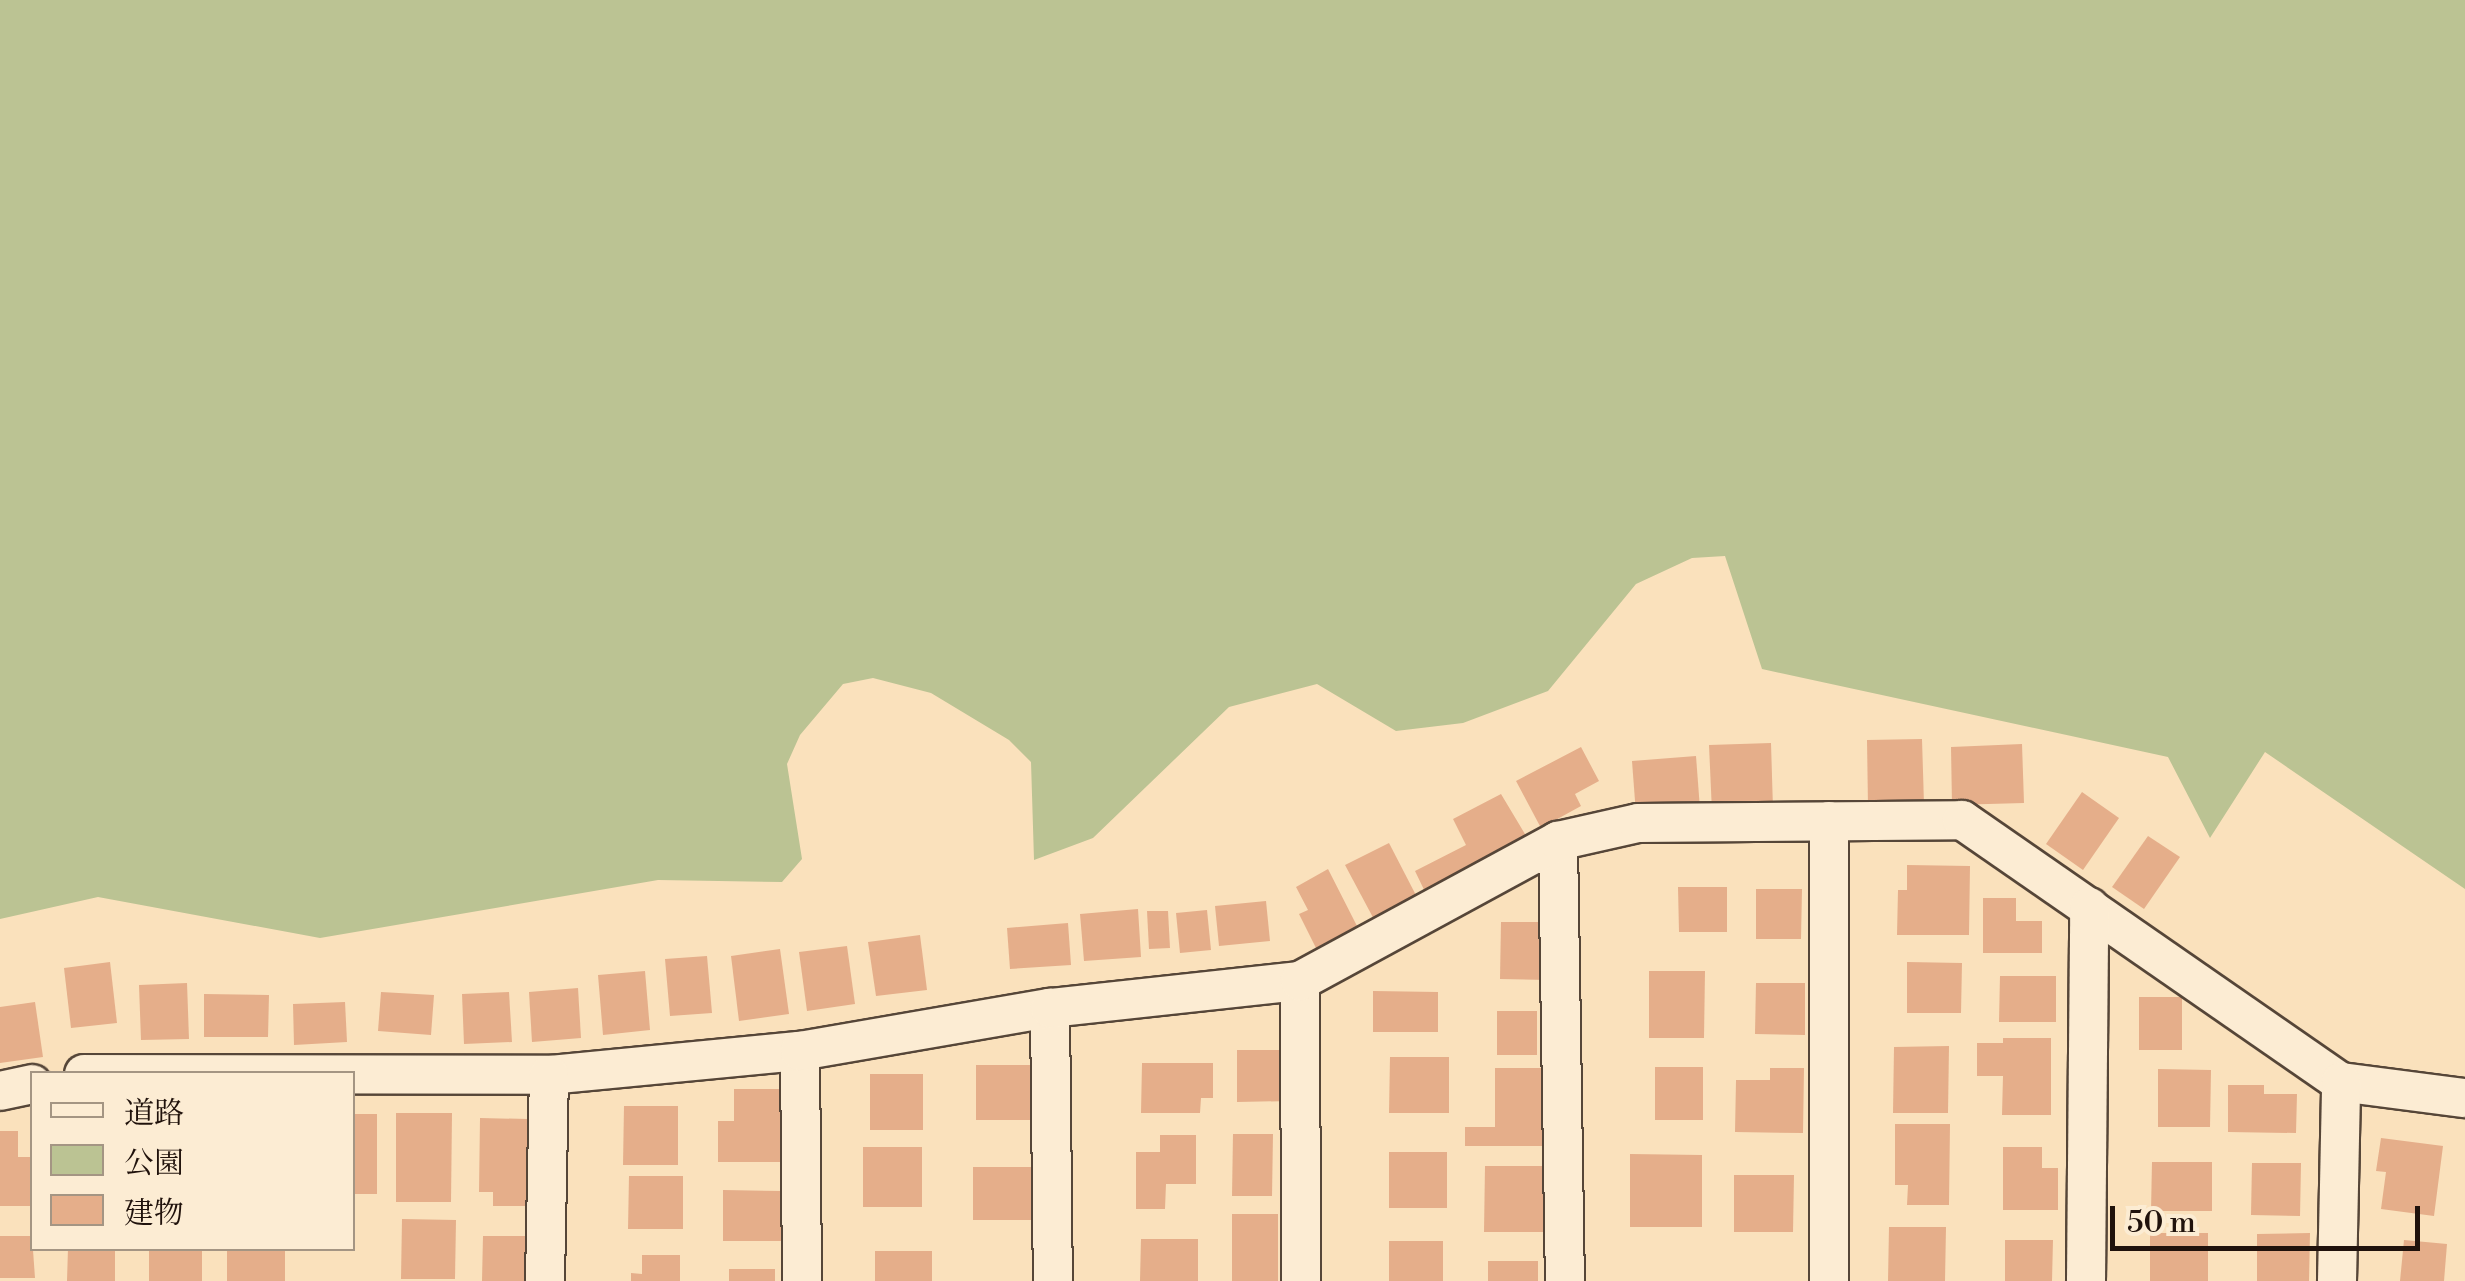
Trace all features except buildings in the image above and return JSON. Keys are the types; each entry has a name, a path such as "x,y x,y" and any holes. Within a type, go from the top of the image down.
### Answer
{"street":[{"path":"355,1075 549,1075 800,1051 1050,1008 1300,982 1558,842 1638,823 1962,820 2340,1082 2465,1098"},
{"path":"1829,821 1829,1281"},
{"path":"1558,842 1565,1281"},
{"path":"2086,1281 2089,907"},
{"path":"1300,982 1301,1281"},
{"path":"1050,1008 1053,1281"},
{"path":"800,1051 802,1281"},
{"path":"545,1281 549,1075"},
{"path":"2337,1281 2340,1082"},
{"path":"0,1091 30,1084"}],"green space":[{"path":"0,0 2465,0 2465,889 2265,752 2210,838 2168,757 1762,669 1725,556 1692,558 1636,584 1548,691 1463,723 1396,731 1317,684 1229,707 1093,838 1034,860 1031,762 1009,740 931,693 873,678 843,684 800,735 787,764 802,859 782,882 658,880 320,938 98,897 0,919"}]}
